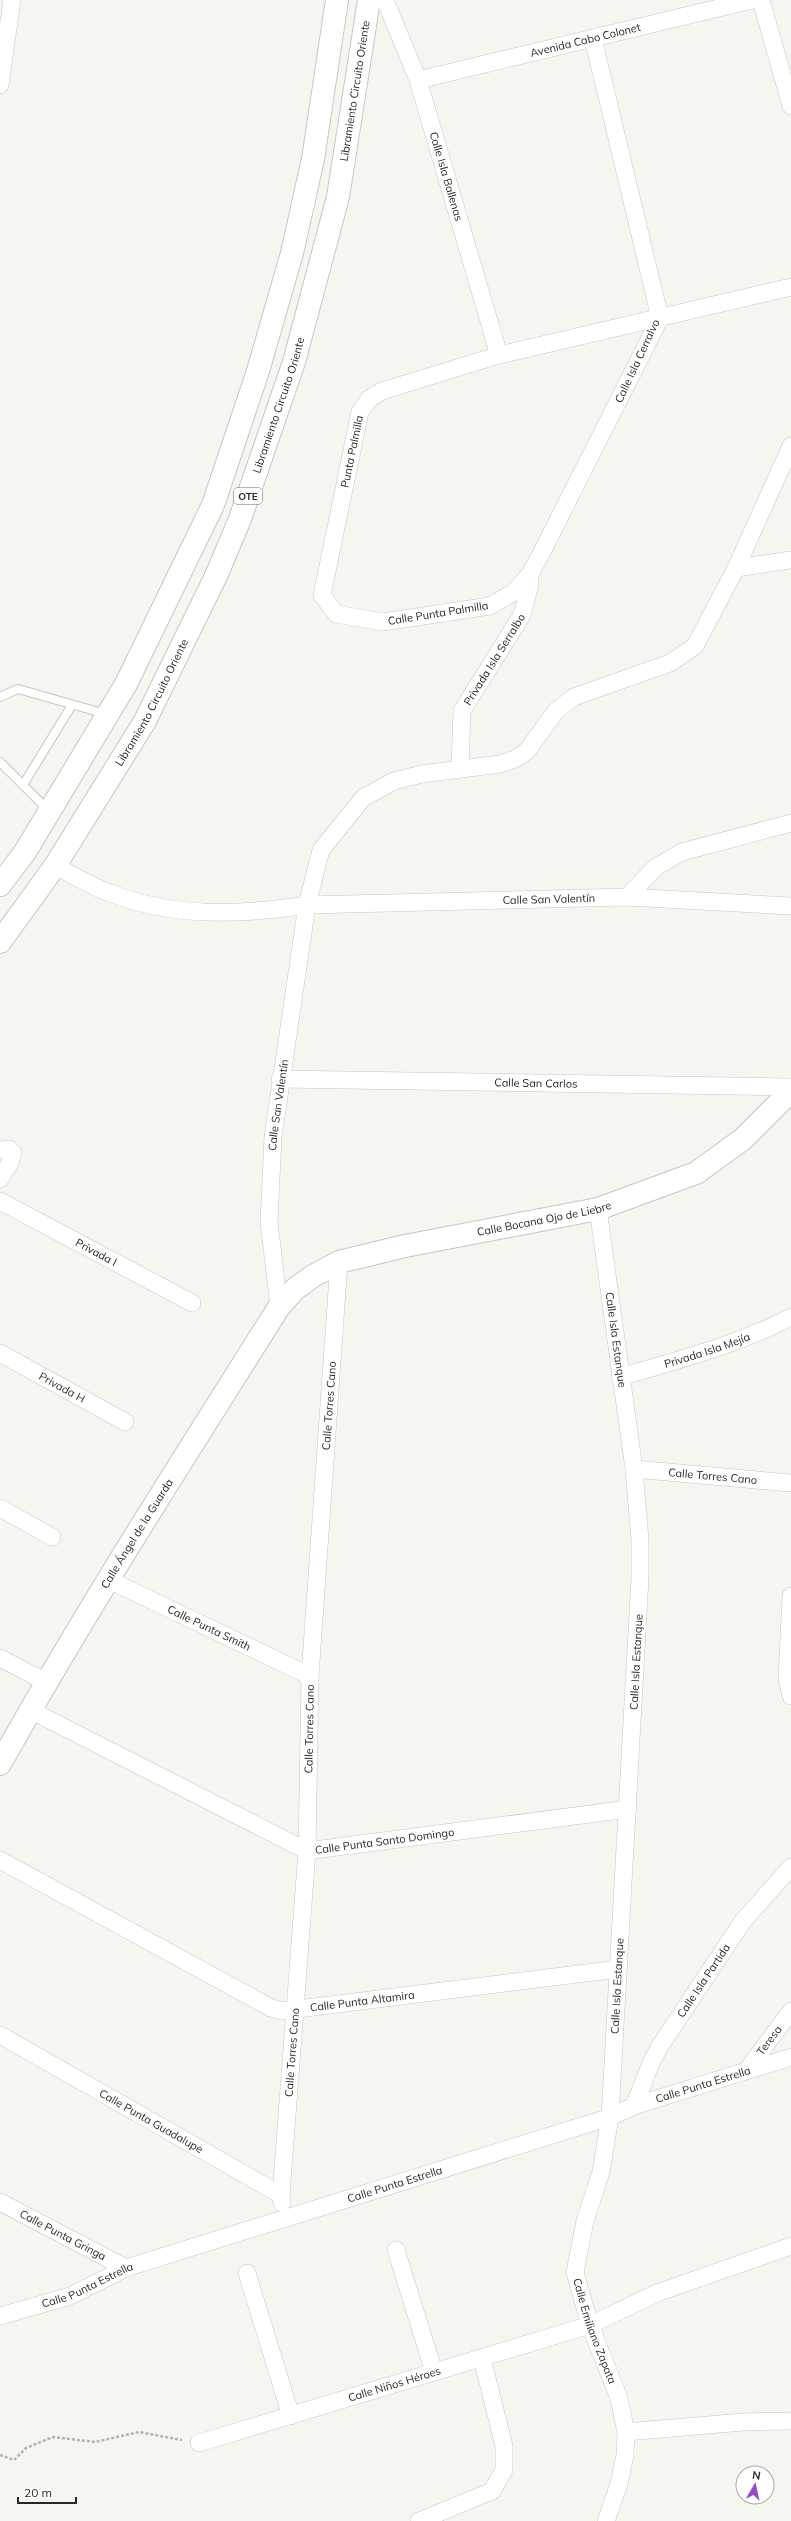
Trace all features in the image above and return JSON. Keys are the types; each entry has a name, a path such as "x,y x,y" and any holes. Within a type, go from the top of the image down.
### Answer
{"main road":[{"name":"OTE","path":"0,885 25,852 126,684 213,505 258,371 292,253 313,159 337,0"},
{"name":"Libramiento Circuito Oriente","path":"0,942 55,866 145,721 216,576 240,519 294,362 338,197 370,0"},
{"name":"Calle Bocana Ojo de Liebre","path":"279,1306 307,1280 340,1262 405,1246 598,1209 696,1173 743,1139 791,1091"},
{"name":"Calle Ángel de la Guarda","path":"0,1764 46,1682 279,1306"}],"street":[{"path":"0,85 12,0"},
{"name":"Calle Isla Ballenas","path":"385,0 418,80 499,356"},
{"name":"Avenida Cabo Colonet","path":"418,80 752,0"},
{"path":"761,0 791,106"},
{"name":"Calle Isla Cerralvo","path":"514,592 530,574 660,318 593,38"},
{"name":"Punta Palmilla","path":"322,595 360,412 369,399 382,391 499,356 791,286"},
{"path":"307,905 321,850 362,798 394,781 460,769 500,764 515,759 527,751 556,712 574,698 670,662 694,646 736,568 791,446"},
{"path":"736,568 791,560"},
{"name":"Privada Isla Serralbo","path":"460,769 462,711 522,615 530,585 530,574"},
{"name":"Calle Punta Palmilla","path":"322,595 336,614 383,622 490,606 514,592"},
{"path":"627,897 656,867 682,852 791,823"},
{"name":"Calle San Valentín","path":"55,866 110,893 147,904 179,910 220,913 255,912 307,905 627,897 791,906"},
{"name":"Calle San Valentín","path":"279,1306 269,1222 273,1137 280,1079 307,905"},
{"name":"Calle San Carlos","path":"280,1079 791,1087"},
{"path":"0,1150 9,1149 13,1153 10,1163 0,1179"},
{"name":"Privada I","path":"0,1201 192,1303"},
{"name":"Calle Isla Estanque","path":"598,1209 620,1377 634,1469 640,1540 640,1578 628,1809 610,2117"},
{"name":"Calle Torres Cano","path":"281,2195 307,1851 310,1676 340,1262"},
{"name":"Privada Isla Mejía","path":"620,1377 713,1350 762,1332 791,1317"},
{"name":"Privada H","path":"0,1353 125,1422"},
{"name":"Calle Torres Cano","path":"634,1469 791,1483"},
{"path":"0,1508 52,1536"},
{"name":"Calle Punta Smith","path":"109,1580 310,1676"},
{"path":"791,1596 787,1678 791,1696"},
{"path":"0,1658 46,1682"},
{"name":"Calle Punta Santo Domingo","path":"30,1710 307,1851 628,1809"},
{"name":"Calle Punta Altamira","path":"0,1860 271,2008 296,2010 618,1970"},
{"name":"Calle Isla Partida","path":"634,2106 651,2063 664,2039 743,1921 791,1867"},
{"name":"Teresa","path":"747,2070 791,2011"},
{"name":"Calle Punta Guadalupe","path":"0,2035 281,2195"},
{"name":"Calle Punta Estrella","path":"0,2316 70,2296 126,2268 285,2220 610,2117 634,2106 791,2057"},
{"name":"Calle Emiliano Zapata","path":"606,2521 619,2484 625,2455 626,2432 619,2398 590,2325 575,2272 585,2221 601,2172 610,2117"},
{"path":"281,2195 285,2220"},
{"name":"Calle Punta Gringa","path":"0,2202 126,2268"},
{"name":"Calle Niños Héroes","path":"199,2443 590,2325 657,2293 791,2246"},
{"path":"396,2250 434,2372"},
{"path":"247,2274 291,2416"},
{"path":"419,2521 492,2491 504,2470 504,2446 482,2358"},
{"path":"626,2432 743,2422 791,2421"}],"lane":[{"path":"0,697 18,689 107,714"},
{"path":"23,786 72,705"},
{"path":"0,762 50,811"}],"path":[{"path":"0,2456 14,2460 26,2448 53,2437 95,2442 139,2432 199,2443"}]}
